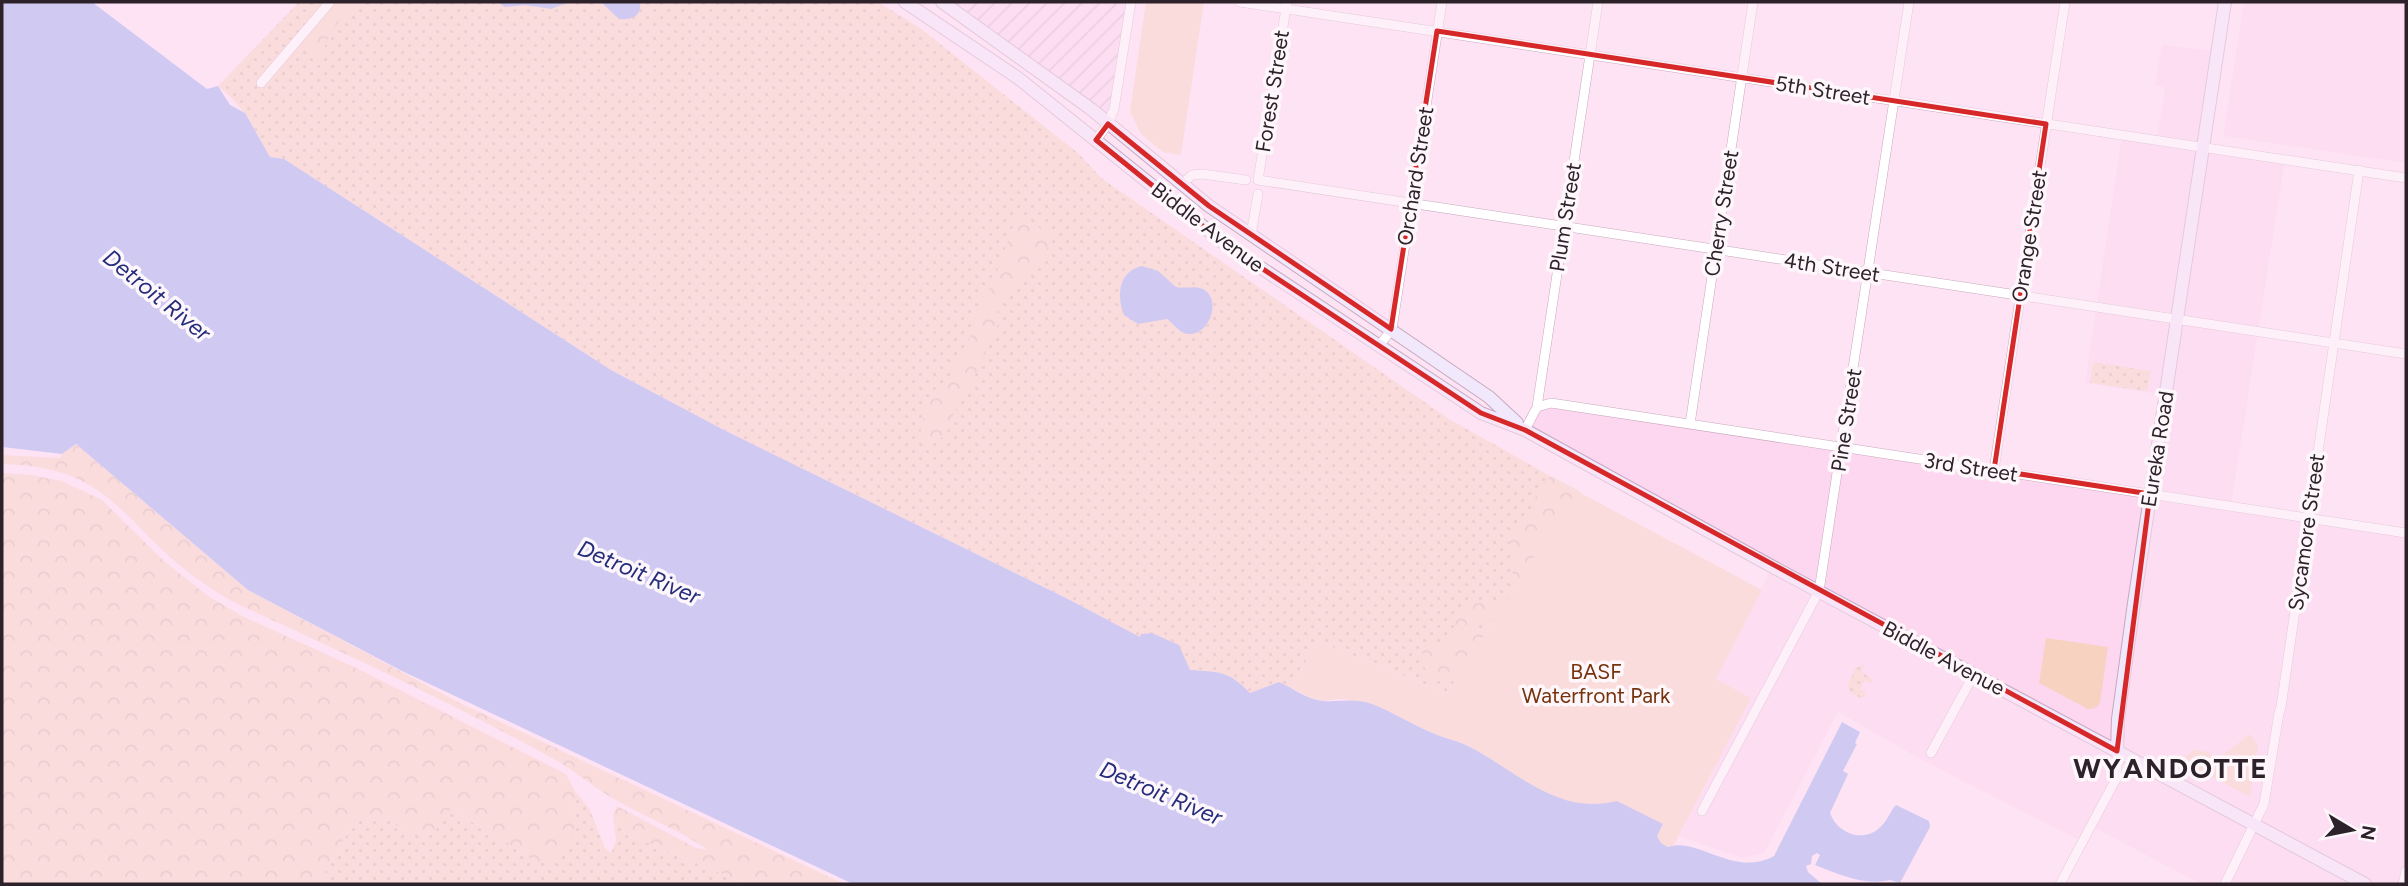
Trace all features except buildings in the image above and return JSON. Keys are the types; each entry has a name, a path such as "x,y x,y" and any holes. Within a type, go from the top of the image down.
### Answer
{"main road":[{"name":"Biddle Avenue","path":"905,2 1018,78 1225,244 1481,413 1525,430 2365,884"},
{"name":"Biddle Avenue","path":"942,2 1091,108 1182,184 1251,235 1489,397 1525,430"},
{"name":"Eureka Road","path":"2117,751 2118,719 2150,494 2225,2"}],"street":[{"path":"261,83 330,2"},
{"path":"1096,140 1108,124 1114,109 1130,2"},
{"name":"5th Street","path":"1240,2 1286,5 1437,31 2406,178"},
{"name":"Orchard Street","path":"1379,346 1392,329 1442,2"},
{"name":"Plum Street","path":"1525,430 1537,407 1598,2"},
{"name":"Cherry Street","path":"1690,424 1754,2"},
{"name":"Pine Street","path":"1702,811 1819,591 1909,2"},
{"name":"Orange Street","path":"1994,470 2065,2"},
{"name":"Forest Street","path":"1258,180 1286,5"},
{"name":"Sycamore Street","path":"2225,884 2263,804 2283,694 2359,170"},
{"path":"1182,184 1192,175 1202,174 1246,180"},
{"name":"4th Street","path":"1258,180 2406,354"},
{"path":"1251,235 1258,194"},
{"name":"3rd Street","path":"1537,407 1551,403 2406,533"},
{"path":"1931,753 1974,674"},
{"name":"Eureka Road","path":"2060,884 2117,777 2117,751"},
{"path":"2403,884 2406,871"}],"highlighted area":[{"path":"1437,31 2046,124 1994,470 2150,494 2117,751 1525,430 1481,413 1225,244 1096,140 1108,124 1209,206 1391,329"}],"shaded area":[{"path":"942,2 1131,2 1108,124"},
{"path":"2244,2 2406,2 2406,163 2223,136"},
{"path":"2162,45 2217,51 2203,148 2285,159 2231,506 2406,533 2406,884 2201,884 2091,826 2083,842 1922,760 1838,712 1764,853 1742,858 1679,836 1751,698 1716,679 1772,567 1525,430 1545,404 2150,494 2165,395 2085,383 2122,135 2157,140 2165,88 2155,85"}],"green space":[{"path":"299,2 878,2 920,28 1079,154 1101,178 1449,419 1577,491 1447,693 1317,641 1292,688 1279,682 1250,694 1216,672 1190,670 1140,637 1066,598 724,430 611,370 284,159 270,157 241,110 218,86"},
{"path":"334,2 360,2 347,12 336,26 322,57 304,42 303,37"},
{"path":"1146,2 1204,2 1181,155 1163,152 1141,134 1130,111"},
{"path":"1017,215 1048,234 1044,260 1001,301 997,313 999,323 950,421 946,436 925,444 920,441 920,436 931,398 937,387 952,379 952,368 967,347 981,299 992,285"},
{"path":"2093,362 2151,371 2147,391 2090,383"},
{"path":"76,444 248,590 458,702 844,884 747,884 625,833 613,815 617,806 696,848 708,850 614,799 560,763 513,737 224,597 193,576 91,486 42,468 2,464 2,455 60,458"},
{"path":"2,473 62,481 102,500 164,561 208,596 242,616 352,666 566,774 575,791 574,833 560,857 536,863 498,836 450,810 433,831 412,833 375,814 352,825 318,884 2,884"},
{"path":"1551,476 1581,492 1516,590 1513,588 1512,554 1508,541 1533,512 1537,489"},
{"name":"BASF Waterfront Park","path":"1577,491 1762,590 1716,679 1751,698 1674,845 1668,847 1661,843 1657,836 1663,825 1604,804 1579,804 1561,800 1535,788 1469,746 1434,734 1369,703 1340,699 1323,701 1292,688 1317,641 1447,693"},
{"path":"1508,601 1495,620 1480,621 1476,625 1485,638 1462,672 1447,681 1426,677 1422,645 1442,646 1452,638 1456,620 1469,602"},
{"path":"2046,638 2108,647 2100,703 2096,708 2088,709 2039,683"},
{"path":"1864,666 1861,672 1873,679 1871,683 1865,680 1860,689 1866,693 1862,699 1850,692 1847,686 1855,669"},
{"path":"2250,734 2258,745 2250,797 2181,760 2194,750 2209,752 2216,760"},
{"path":"575,791 589,808 605,848 611,853 616,841 613,815 625,833 747,884 318,884 352,825 375,814 412,833 450,810 498,836 536,863 574,832"}],"water":[{"name":"Detroit River","path":"2,2 92,2 207,89 218,86 230,105 245,113 270,157 284,159 611,370 724,430 1140,637 1141,634 1152,633 1179,645 1190,670 1223,674 1236,680 1250,693 1279,682 1318,700 1372,704 1439,736 1470,747 1557,797 1596,804 1617,801 1663,824 1657,836 1661,843 1668,847 1691,847 1745,862 1774,856 1842,722 1860,732 1843,771 1848,774 1830,813 1839,827 1854,834 1870,834 1884,823 1896,805 1929,821 1930,827 1900,883 1890,880 1862,881 1834,872 1815,865 1820,855 1817,853 1812,856 1811,864 1806,866 1808,872 1822,884 853,884 402,671 248,590 76,444 62,454 2,447"},
{"path":"497,2 569,2 551,9 525,5 505,7"},
{"path":"601,2 640,2 640,7 635,16 619,19"},
{"path":"1142,266 1158,271 1176,287 1200,288 1209,294 1212,310 1206,325 1200,331 1184,333 1167,319 1138,324 1124,315 1120,300 1121,285 1128,273"}],"district":[{"name":"WYANDOTTE","path":"2171,768"}]}
